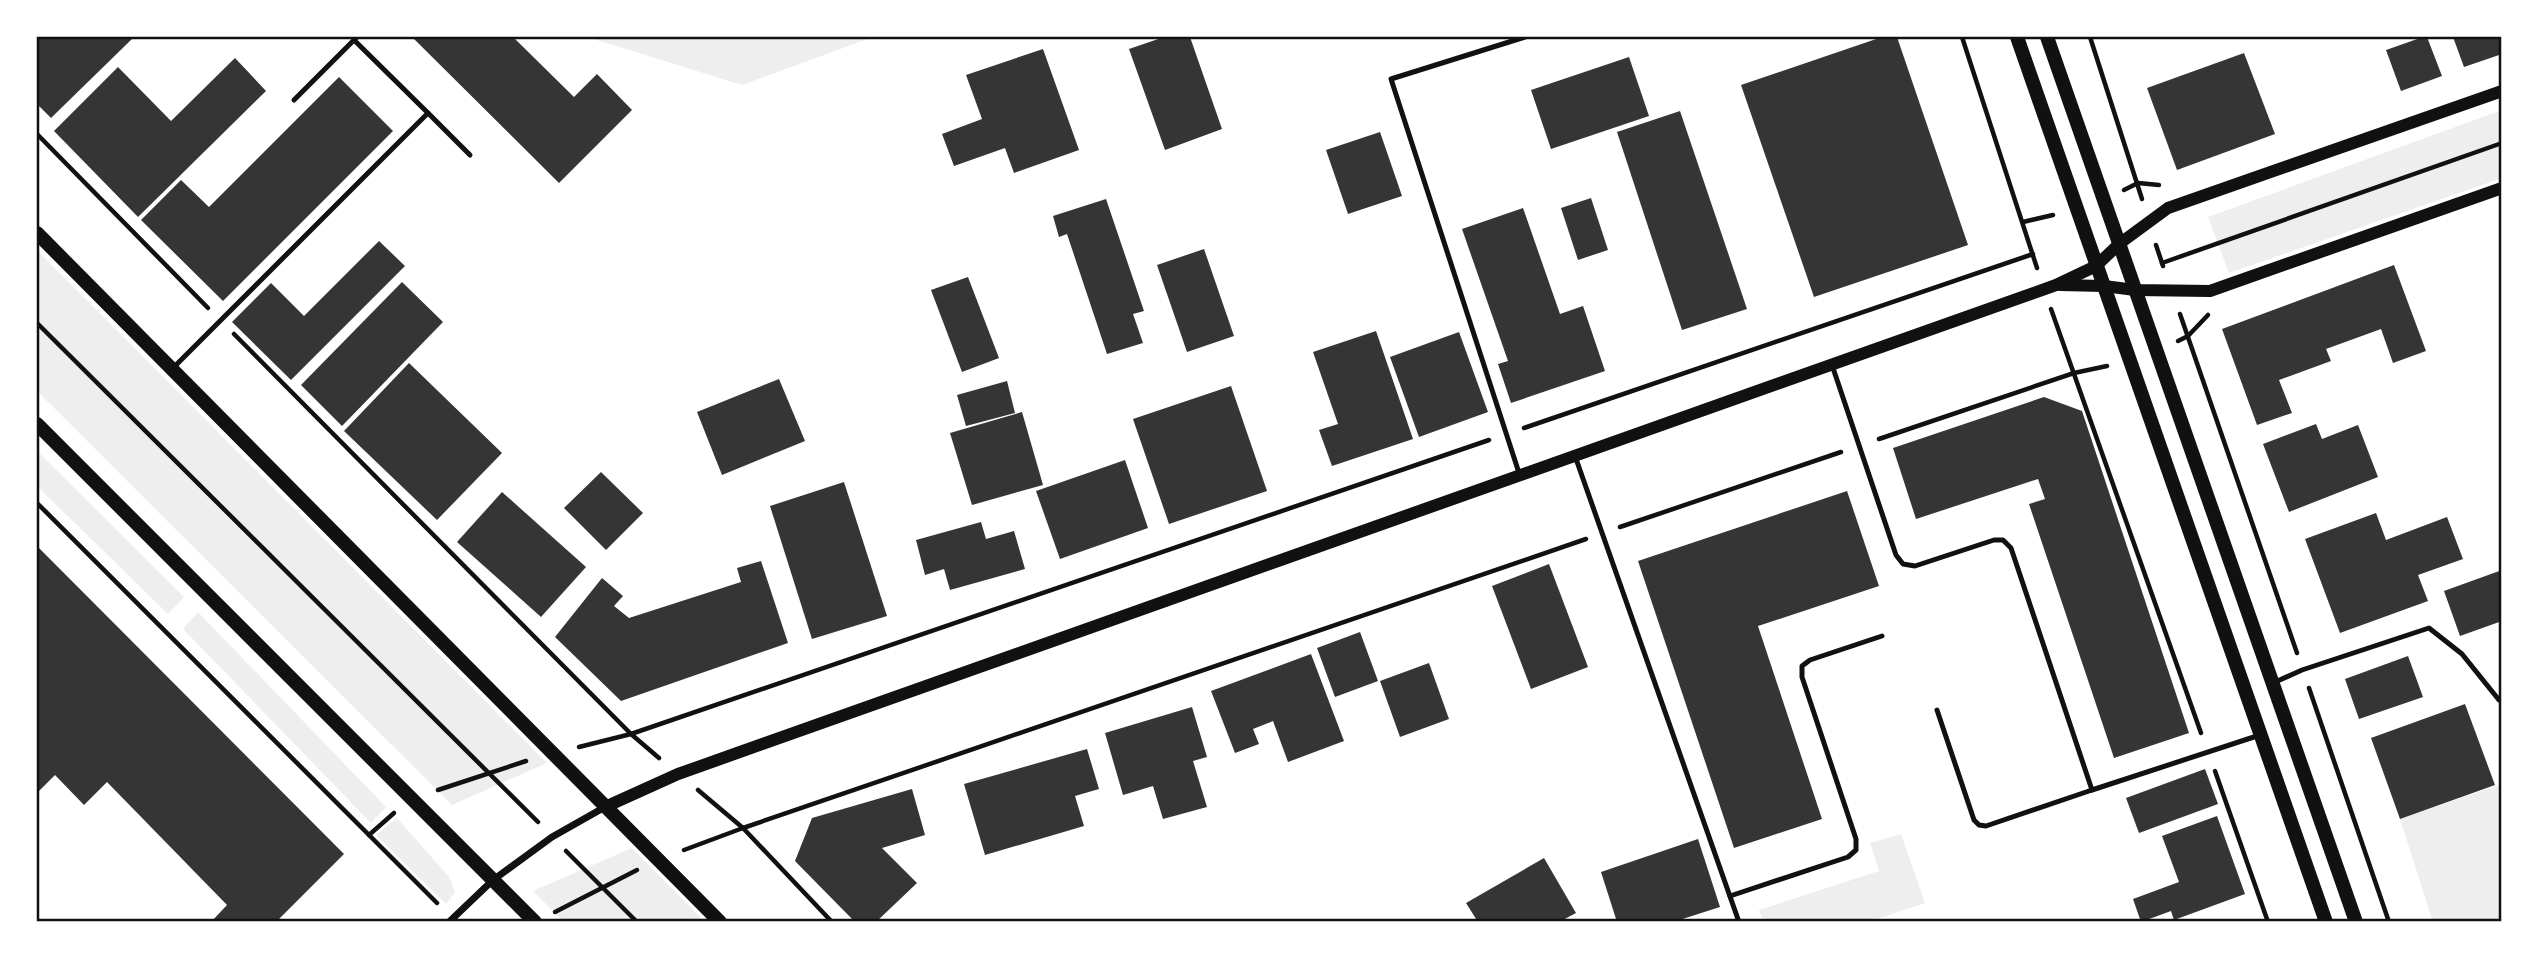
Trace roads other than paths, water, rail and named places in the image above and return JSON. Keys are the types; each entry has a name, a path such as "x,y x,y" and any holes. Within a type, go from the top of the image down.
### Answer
{"main road":[{"path":"2017,37 2326,922"},
{"path":"2047,37 2356,922"},
{"path":"37,233 720,922"},
{"path":"37,424 535,922"}],"street":[{"path":"451,921 493,880 552,837 605,807 678,774 2050,287 2096,265 2119,244 2168,208 2502,91"},
{"path":"2050,287 2210,290 2502,188"}],"lane":[{"path":"1520,475 1391,79 1525,37"},
{"path":"294,100 355,38 470,155"},
{"path":"172,370 428,113"},
{"path":"1832,364 1896,555 1903,564 1914,566 1994,540 2003,540 2011,548 2092,790"},
{"path":"1575,456 1739,922"},
{"path":"2273,683 2302,670 2429,628 2462,654 2499,700 2502,699"},
{"path":"1730,896 1848,857 1856,850 1856,839 1802,677 1802,666 1810,660 1882,636"},
{"path":"1937,710 1974,820 1979,825 1986,825 2260,735"}]}
